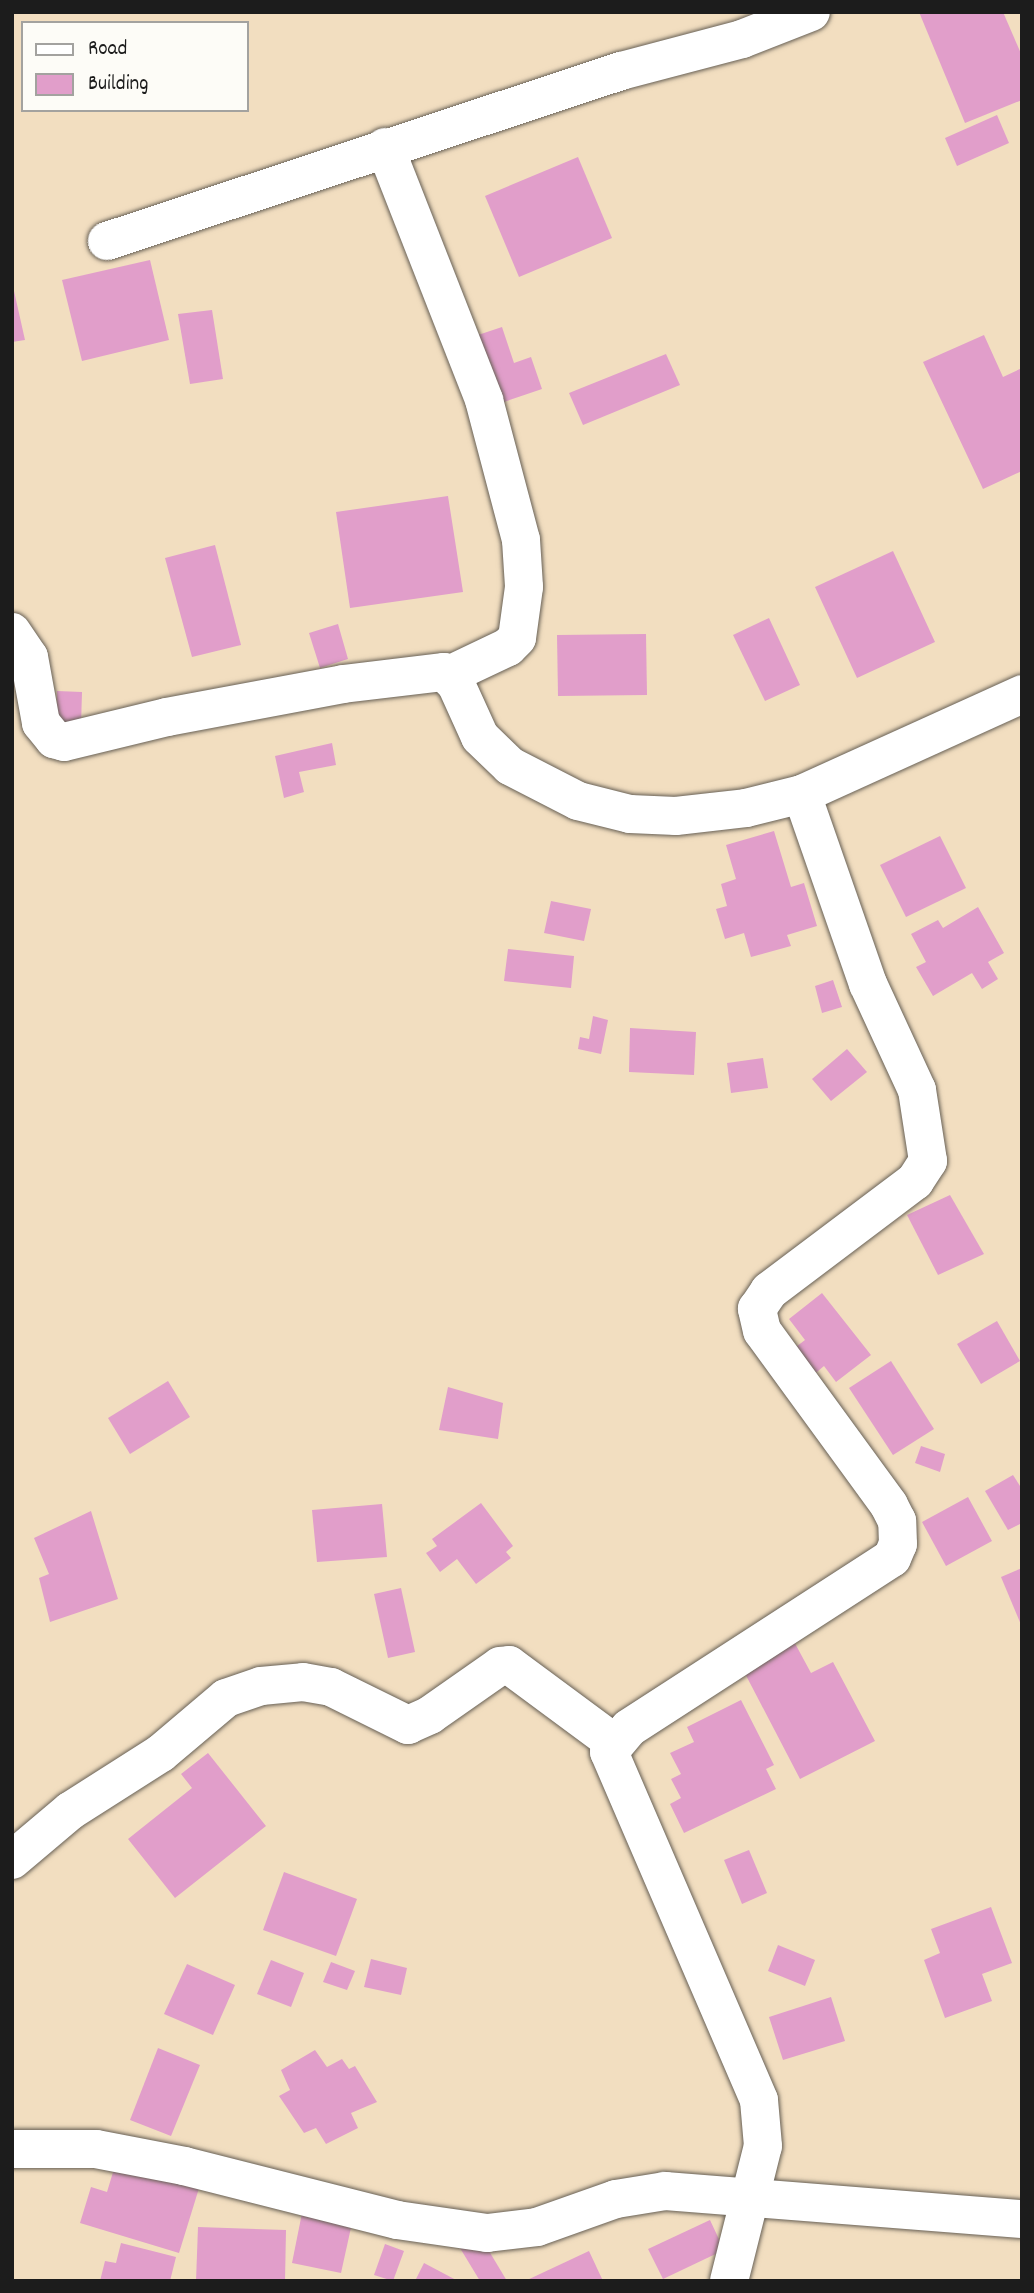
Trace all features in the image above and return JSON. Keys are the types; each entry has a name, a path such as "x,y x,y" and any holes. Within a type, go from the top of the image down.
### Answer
{"street":[{"path":"107,242 385,147 621,71 742,39 811,12"},
{"path":"12,632 29,657 41,723 46,732 64,742 167,717 343,684 435,671 449,675 508,647 517,638 524,587 521,540 484,400 385,147"},
{"path":"449,675 480,737 510,766 578,801 630,814 676,816 746,808 802,794 1022,694"},
{"path":"729,2281 763,2146 759,2100 609,1759 613,1742 892,1558 898,1544 897,1521 889,1505 762,1331 757,1309 769,1291 915,1181 928,1161 917,1090 868,984 802,794"},
{"path":"12,1860 70,1811 160,1753 226,1698 261,1686 303,1682 331,1687 408,1725 430,1715 500,1666 509,1665 613,1742"},
{"path":"12,2149 96,2149 184,2166 397,2220 488,2234 537,2227 616,2199 665,2191 1022,2219"}],"building":[{"path":"919,12 1003,12 1022,56 1022,100 965,123"},
{"path":"997,115 1009,143 957,166 945,138"},
{"path":"578,157 612,238 519,277 485,196"},
{"path":"150,260 169,340 82,361 62,280"},
{"path":"12,282 25,340 12,342"},
{"path":"212,310 223,379 190,384 178,314"},
{"path":"502,327 514,363 531,357 542,389 492,406 469,338"},
{"path":"984,335 1003,377 1022,368 1022,471 983,489 923,362"},
{"path":"666,354 680,385 583,425 569,393"},
{"path":"448,496 463,592 350,608 336,512"},
{"path":"215,545 241,645 192,657 165,558"},
{"path":"893,551 935,642 857,678 815,587"},
{"path":"769,618 800,685 765,701 733,635"},
{"path":"338,624 348,659 320,668 309,633"},
{"path":"646,634 647,695 558,696 557,635"},
{"path":"57,691 82,692 81,726 56,725"},
{"path":"332,743 336,765 299,772 304,792 284,798 275,756"},
{"path":"774,831 791,887 804,883 817,926 787,935 791,946 751,957 744,933 725,939 716,909 727,906 721,884 736,879 726,845"},
{"path":"940,836 966,888 906,917 880,865"},
{"path":"551,901 591,909 584,941 544,933"},
{"path":"978,907 1004,953 988,962 998,979 982,989 972,973 933,996 916,967 926,962 911,934 938,920 943,928"},
{"path":"508,949 574,956 571,988 504,981"},
{"path":"833,980 842,1007 822,1013 815,986"},
{"path":"593,1016 608,1020 601,1054 578,1049 580,1037 589,1039"},
{"path":"630,1028 696,1032 694,1075 629,1072"},
{"path":"847,1049 867,1072 831,1101 812,1079"},
{"path":"763,1058 768,1088 731,1093 727,1063"},
{"path":"950,1195 984,1254 938,1275 907,1215"},
{"path":"822,1293 871,1355 836,1382 824,1366 812,1376 792,1350 805,1340 789,1319"},
{"path":"997,1321 1020,1361 981,1384 957,1344"},
{"path":"891,1361 934,1429 893,1455 849,1388"},
{"path":"168,1381 190,1417 130,1454 108,1418"},
{"path":"448,1387 503,1403 498,1439 439,1430"},
{"path":"921,1446 945,1454 940,1472 915,1463"},
{"path":"1013,1475 1022,1489 1022,1523 1008,1530 985,1491"},
{"path":"968,1497 992,1541 946,1566 922,1522"},
{"path":"481,1503 513,1546 506,1552 511,1558 476,1584 457,1559 440,1572 426,1553 437,1546 432,1539"},
{"path":"382,1504 387,1557 317,1562 312,1510"},
{"path":"91,1511 118,1599 50,1622 39,1578 49,1574 34,1538"},
{"path":"1022,1568 1022,1627 1001,1577"},
{"path":"401,1588 415,1652 388,1658 374,1594"},
{"path":"791,1636 811,1673 833,1662 875,1741 800,1779 739,1662"},
{"path":"741,1700 774,1765 766,1769 776,1789 684,1833 670,1804 681,1798 671,1779 681,1774 670,1753 694,1742 687,1727"},
{"path":"208,1753 266,1826 175,1898 128,1839 192,1788 181,1774"},
{"path":"749,1850 767,1893 742,1904 724,1860"},
{"path":"284,1872 357,1899 336,1956 263,1930"},
{"path":"991,1907 1012,1963 982,1974 992,2001 945,2018 924,1960 940,1953 931,1929"},
{"path":"778,1945 815,1960 805,1986 768,1971"},
{"path":"371,1959 407,1968 401,1995 364,1987"},
{"path":"271,1960 304,1973 291,2007 257,1994"},
{"path":"331,1962 355,1971 347,1990 323,1982"},
{"path":"187,1964 235,1985 213,2035 164,2014"},
{"path":"831,1997 845,2041 783,2060 769,2017"},
{"path":"158,2048 200,2065 171,2136 130,2120"},
{"path":"315,2050 327,2067 342,2059 349,2069 355,2066 377,2102 351,2113 358,2128 326,2144 316,2128 304,2133 279,2096 290,2090 281,2070"},
{"path":"117,2159 200,2185 179,2253 80,2223 91,2187 107,2192"},
{"path":"302,2213 352,2223 341,2273 292,2263"},
{"path":"710,2220 724,2250 663,2279 648,2249"},
{"path":"198,2227 286,2230 285,2281 196,2281"},
{"path":"480,2236 507,2281 480,2281 460,2248"},
{"path":"121,2243 176,2257 170,2281 100,2281 105,2261 116,2263"},
{"path":"385,2244 404,2251 393,2281 374,2275"},
{"path":"589,2251 603,2281 525,2281"},
{"path":"424,2263 458,2281 415,2281"}]}
